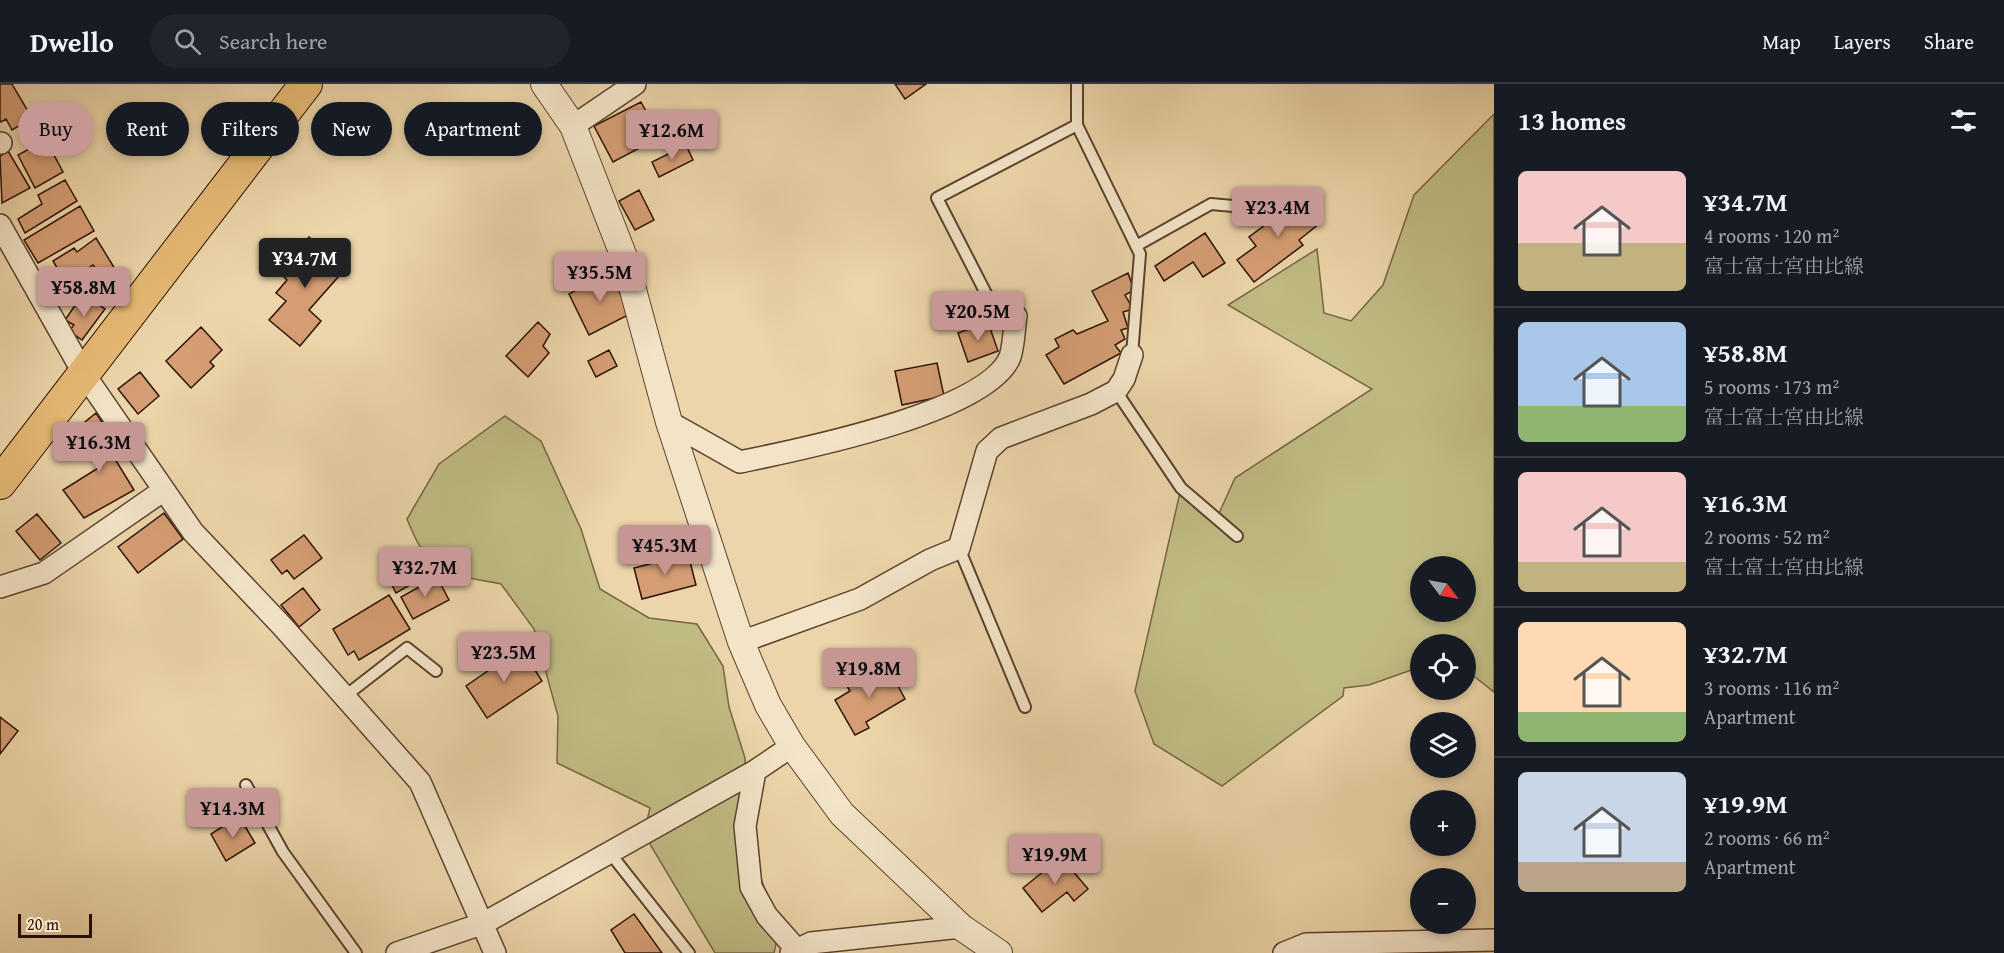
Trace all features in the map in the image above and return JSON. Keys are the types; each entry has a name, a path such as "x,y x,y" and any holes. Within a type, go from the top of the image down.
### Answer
{"main road":[{"path":"0,483 306,84"}],"street":[{"path":"544,84 573,126 624,257 669,422 741,642 768,705 792,746 842,814 961,927 999,953"},
{"path":"573,126 634,84"},
{"path":"0,225 84,374 193,532 283,627 420,782 484,923 495,953"},
{"path":"669,422 740,462 853,438 957,401 988,382 1010,358 1016,316"},
{"path":"741,642 860,599 930,560 958,548 987,452 1001,438 1091,404 1116,391 1124,379 1132,355"},
{"path":"0,587 44,573 164,490"},
{"path":"397,953 484,923 755,771 792,746"},
{"path":"755,771 745,826 751,887 767,916 794,952 811,943 961,927"},
{"path":"1284,953 1306,944 1494,940"}],"lane":[{"path":"1077,84 1077,125 1140,254 1132,355"},
{"path":"1016,316 996,314 937,198 1077,125"},
{"path":"1136,246 1211,204 1233,206"},
{"path":"1116,391 1181,488 1237,536"},
{"path":"958,548 1025,707"},
{"path":"344,697 406,648 436,671"},
{"path":"246,785 283,852 357,953"},
{"path":"610,854 689,953"}],"shaded area":[{"path":"1494,114 1494,692 1476,678 1476,634 1410,634 1410,671 1369,685 1344,688 1343,696 1222,786 1154,744 1135,691 1181,488 1216,520 1235,478 1372,389 1228,305 1317,249 1324,313 1351,321 1383,285 1414,195"},
{"path":"505,416 541,441 581,529 600,589 649,618 697,624 723,666 729,707 745,758 746,835 779,930 774,953 715,953 644,834 650,808 557,763 558,716 534,629 501,584 453,574 442,569 432,562 415,538 407,519 439,464"}],"building":[{"path":"0,84 12,84 23,102 18,102 18,126 12,130 6,119 1,122"},
{"path":"895,84 926,84 905,99"},
{"path":"641,102 648,115 658,113 668,133 613,162 594,126"},
{"path":"686,145 693,160 659,177 652,162"},
{"path":"8,151 30,188 2,203 0,156"},
{"path":"19,156 54,156 63,172 35,188"},
{"path":"65,180 77,201 25,233 18,219 42,204 38,195"},
{"path":"639,190 654,220 635,230 619,201"},
{"path":"1295,193 1319,224 1299,240 1303,245 1254,282 1237,260 1256,246 1249,237 1280,214 1276,208"},
{"path":"80,206 94,231 38,263 24,240"},
{"path":"1205,233 1225,263 1203,277 1193,262 1164,281 1155,266"},
{"path":"309,237 346,268 309,310 321,321 300,346 269,320 286,301 276,293 287,280 279,272"},
{"path":"96,238 115,269 102,277 93,265 66,283 53,261 74,248 77,252"},
{"path":"610,271 630,314 589,335 569,294"},
{"path":"1128,273 1134,290 1125,295 1133,309 1123,312 1128,328 1121,330 1125,339 1115,345 1121,353 1064,384 1046,355 1059,347 1055,339 1073,330 1077,334 1108,321 1092,291"},
{"path":"89,298 105,309 82,340 69,331 74,325 65,320 76,304 82,308"},
{"path":"538,322 550,334 543,346 549,353 528,377 506,356"},
{"path":"988,322 998,351 968,362 958,333"},
{"path":"201,327 222,350 210,362 214,366 191,388 166,361"},
{"path":"609,350 617,366 596,377 588,361"},
{"path":"937,363 944,396 902,405 895,371"},
{"path":"140,372 159,396 138,414 118,389"},
{"path":"96,413 117,445 110,451 134,490 84,518 63,490 103,465 80,426"},
{"path":"164,513 183,539 138,573 118,547"},
{"path":"37,514 61,543 40,560 16,531"},
{"path":"304,535 322,558 294,579 287,570 282,574 271,560"},
{"path":"688,554 696,585 642,599 634,568"},
{"path":"422,556 431,573 396,593 387,575"},
{"path":"437,577 449,600 413,619 401,597"},
{"path":"303,588 320,610 299,627 281,605"},
{"path":"389,595 410,629 359,660 354,651 348,655 333,629"},
{"path":"521,648 542,681 487,718 466,686"},
{"path":"888,667 905,699 866,722 869,728 855,735 835,700 850,691 845,683 862,673 866,680"},
{"path":"0,717 18,731 0,754"},
{"path":"239,816 255,843 226,861 211,834"},
{"path":"1061,857 1088,889 1074,901 1067,892 1042,912 1023,888"},
{"path":"634,914 662,953 625,953 611,930"}]}
